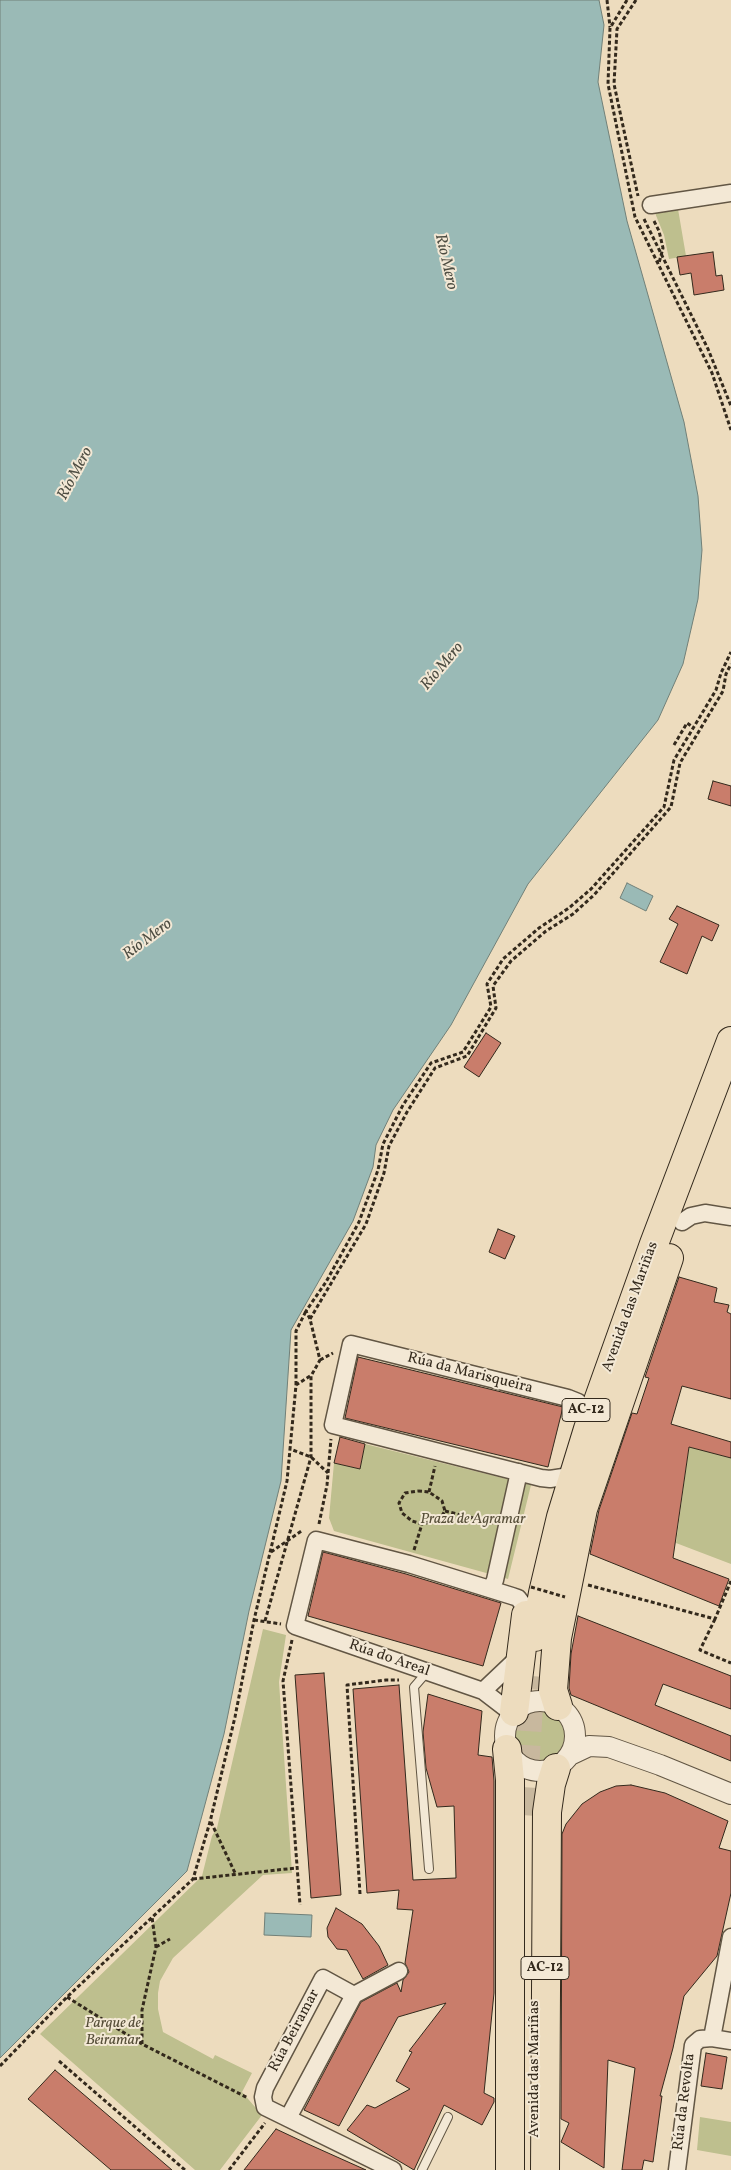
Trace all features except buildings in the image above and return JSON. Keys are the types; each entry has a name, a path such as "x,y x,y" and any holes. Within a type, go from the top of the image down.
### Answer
{"highway":[{"name":"Avenida das Mariñas","path":"534,1644 542,1593 561,1517 588,1429 654,1244 731,1041"},
{"name":"Avenida das Mariñas","path":"534,1644 586,1472 634,1333 731,1082"},
{"name":"AC-12","path":"514,1713 534,1644 529,1599 563,1477 586,1411 592,1386 661,1208 701,1122"},
{"name":"AC-12","path":"564,1714 553,1690 555,1660 567,1588 587,1496 682,1222 704,1150"},
{"name":"AC-12","path":"507,1749 510,1780 510,2170"},
{"name":"AC-12","path":"545,2170 547,1812 551,1784 563,1761"},
{"name":"Avenida das Mariñas","path":"521,2170 529,1848 535,2170"}],"street":[{"path":"651,205 731,193"},
{"path":"682,1222 691,1216 705,1213 731,1217"},
{"name":"Rúa da Marisqueira","path":"333,1425 351,1344 568,1398 578,1402 586,1411"},
{"path":"333,1425 550,1479 563,1477"},
{"path":"491,1589 495,1580 520,1472"},
{"path":"295,1626 311,1531 518,1598 529,1599"},
{"name":"Rúa do Areal","path":"295,1626 483,1691 514,1713"},
{"path":"483,1691 534,1644"},
{"path":"608,1747 589,1746 542,1772 528,1769 515,1762 507,1749 505,1730 514,1713 522,1706 533,1702 546,1702 564,1714 588,1735 608,1747 660,1765 731,1794"},
{"path":"563,1761 575,1738 564,1714"},
{"path":"712,2038 731,1938"},
{"path":"392,2170 275,2113 354,1995 398,1971"},
{"name":"Rúa Beiramar","path":"275,2113 265,2088 324,1978 354,1995"},
{"name":"Rúa da Revolta","path":"677,2170 693,2045 700,2039 712,2038 731,2042"}],"lane":[{"path":"427,1672 414,1687 429,1869"},
{"path":"422,2170 448,2117"}],"path":[{"path":"607,0 610,28"},
{"path":"651,205 652,216 659,231 663,248 659,264"},
{"path":"0,2066 67,1997 193,1879 210,1822 254,1620 287,1481 296,1385 296,1330 306,1311 326,1282 359,1222 378,1170 383,1144 403,1105 431,1063 462,1052 491,1007 487,984 503,959 539,928 569,908 590,889 664,806 674,760 716,690 721,673 731,652"},
{"path":"310,1319 366,1224 384,1173 389,1146 406,1112 436,1068 467,1056 496,1008 493,986 511,961 546,931 574,914 671,807 680,763 723,691 726,674 731,664"},
{"path":"674,745 687,723 694,728"},
{"path":"254,1620 265,1622 311,1457 311,1376 320,1360 310,1319 306,1311"},
{"path":"296,1385 311,1376"},
{"path":"270,1553 288,1539 311,1531 320,1519 328,1473 333,1425"},
{"path":"290,1449 311,1457 328,1473"},
{"path":"429,1492 439,1452"},
{"path":"429,1492 442,1501 445,1510 439,1520 422,1524 402,1513 399,1503 405,1493 429,1492"},
{"path":"445,1510 507,1526"},
{"path":"311,1531 320,1519"},
{"path":"409,1564 422,1524"},
{"path":"731,1581 716,1619 700,1650 731,1663"},
{"path":"529,1599 567,1588 716,1619"},
{"path":"295,1626 283,1681 300,1905"},
{"path":"360,1894 347,1685 401,1680 414,1687"},
{"path":"210,1822 236,1875"},
{"path":"193,1879 296,1868"},
{"path":"142,2044 143,2002 156,1946 152,1916"},
{"path":"156,1946 170,1939"},
{"path":"67,1997 142,2044 275,2113 229,2170"},
{"path":"59,2061 185,2170"}],"green space":[{"path":"678,209 686,256 669,259 664,235 655,213"},
{"name":"Praza de Agramar","path":"365,1444 531,1485 508,1579 334,1531 329,1518 334,1463 360,1469"},
{"path":"689,1447 731,1458 731,1564 676,1543"},
{"name":"Parque de Beiramar","path":"263,1629 286,1635 279,1682 292,1873 263,1875 173,1958 160,1981 158,1993 158,2009 163,2032 213,2059 215,2055 252,2073 242,2092 262,2115 220,2170 195,2170 40,2034 202,1876 212,1836 217,1828"},
{"path":"534,1709 544,1709 554,1713 562,1721 566,1736 562,1751 554,1759 544,1763 534,1763 524,1759 516,1751 512,1741 512,1731 516,1721 524,1713"},
{"path":"700,2117 731,2122 731,2156 697,2150"}],"water":[{"name":"Río Mero","path":"0,0 599,0 604,25 598,82 627,221 684,422 698,496 702,550 698,599 683,664 658,720 528,884 451,1025 393,1110 376,1145 373,1167 353,1221 291,1330 281,1481 249,1611 224,1734 187,1871 0,2058"},
{"path":"627,883 653,896 646,911 620,898"},
{"path":"265,1913 312,1915 311,1937 264,1935"}],"tunnel":[{"path":"522,1815 531,1676"}]}
